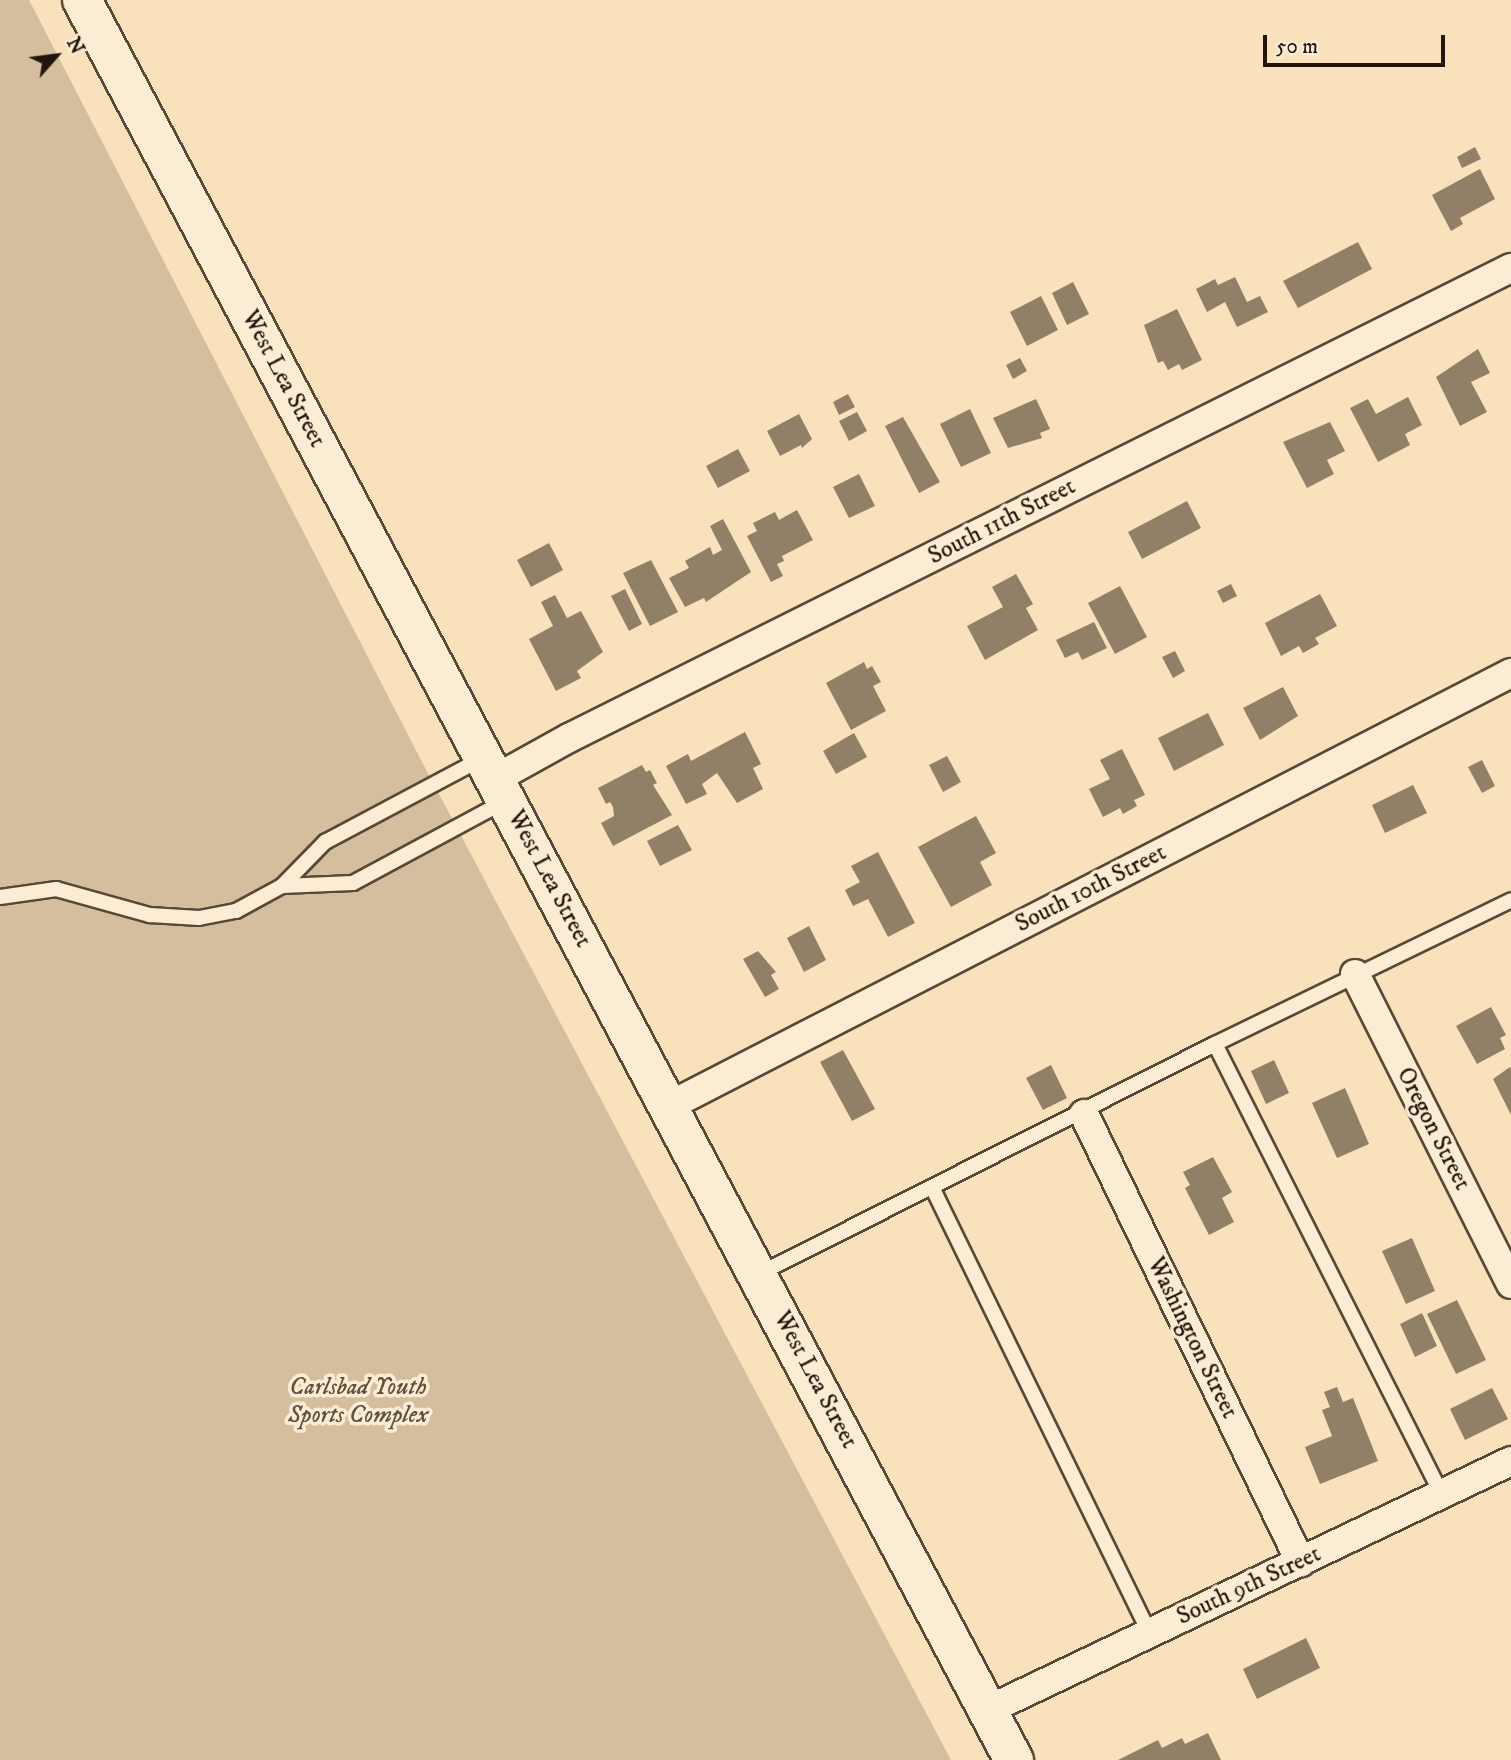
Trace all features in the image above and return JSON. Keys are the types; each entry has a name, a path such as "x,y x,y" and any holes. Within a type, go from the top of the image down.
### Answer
{"main road":[{"name":"West Lea Street","path":"82,0 671,1105 1014,1760"}],"street":[{"name":"South 11th Street","path":"495,779 569,738 1511,268"},
{"name":"South 10th Street","path":"671,1105 1511,673"},
{"name":"Oregon Street","path":"1355,974 1511,1284"},
{"name":"Washington Street","path":"1084,1114 1301,1562"},
{"name":"South 9th Street","path":"988,1710 1511,1461"}],"lane":[{"path":"282,886 353,883 495,779"},
{"path":"0,897 56,889 150,915 199,918 236,911 282,886 325,842 495,779"},
{"path":"759,1274 1084,1114 1214,1044 1511,900"},
{"path":"1214,1044 1442,1495"},
{"path":"932,1187 1150,1633"}],"green space":[{"name":"Carlsbad Youth Sports Complex","path":"0,0 29,0 421,760 951,1760 0,1760"}],"building":[{"path":"1475,147 1481,159 1462,168 1457,157"},
{"path":"1480,169 1495,199 1460,218 1463,224 1451,231 1432,195"},
{"path":"1358,242 1372,269 1298,308 1283,281"},
{"path":"1235,277 1247,302 1260,296 1268,312 1237,327 1225,302 1207,312 1196,289 1215,279 1218,285"},
{"path":"1073,282 1089,314 1067,325 1052,293"},
{"path":"1041,296 1058,330 1027,346 1010,312"},
{"path":"1177,309 1202,360 1182,370 1179,364 1168,370 1163,361 1158,363 1144,325"},
{"path":"1478,349 1490,373 1471,382 1487,412 1460,426 1436,377"},
{"path":"1020,358 1027,371 1013,379 1006,365"},
{"path":"848,394 855,407 839,415 833,402"},
{"path":"1408,397 1422,425 1405,434 1410,445 1378,462 1350,408 1368,399 1376,414"},
{"path":"1036,399 1050,429 1040,433 1042,438 1008,448 993,418"},
{"path":"970,409 991,453 961,467 940,424"},
{"path":"857,412 867,431 849,441 839,421"},
{"path":"799,414 812,439 802,448 801,445 780,456 767,431"},
{"path":"903,417 940,482 919,493 885,426"},
{"path":"1330,422 1345,451 1327,460 1334,474 1307,488 1283,442"},
{"path":"738,449 750,471 718,488 706,466"},
{"path":"859,474 875,506 849,518 833,487"},
{"path":"1187,501 1201,528 1142,559 1128,532"},
{"path":"797,510 813,540 782,556 784,561 777,564 783,576 771,582 747,536 757,531 753,523 775,512 779,520"},
{"path":"723,519 751,572 706,602 704,598 685,607 669,578 689,568 685,561 710,547 713,555 722,550 710,526"},
{"path":"549,543 563,570 531,587 517,560"},
{"path":"651,560 678,612 650,626 623,573"},
{"path":"1016,574 1033,604 1026,608 1038,630 985,660 967,626 1003,607 992,587"},
{"path":"1231,584 1237,596 1223,603 1217,591"},
{"path":"1120,586 1147,637 1115,654 1088,603"},
{"path":"625,589 642,624 629,631 611,596"},
{"path":"1320,594 1337,626 1315,638 1319,644 1303,653 1299,646 1281,656 1265,623"},
{"path":"555,595 567,618 581,611 603,652 577,671 581,678 556,691 529,639 553,626 541,602"},
{"path":"1094,622 1107,648 1082,660 1078,652 1065,658 1056,640"},
{"path":"1175,651 1185,671 1173,678 1162,657"},
{"path":"864,662 867,669 872,666 881,682 873,686 886,711 851,730 826,683"},
{"path":"1283,687 1298,716 1260,740 1243,708"},
{"path":"1208,713 1224,745 1174,771 1158,738"},
{"path":"745,732 761,764 753,768 763,789 737,803 717,773 702,784 707,794 686,804 666,766 688,754 691,761"},
{"path":"854,733 867,757 836,774 823,751"},
{"path":"1122,749 1145,795 1134,800 1137,806 1123,814 1120,808 1103,817 1089,789 1110,779 1100,760"},
{"path":"947,756 961,782 943,792 929,765"},
{"path":"1482,760 1495,786 1482,793 1468,767"},
{"path":"642,765 646,772 650,770 657,783 653,785 672,815 613,846 601,823 614,816 613,807 610,802 606,804 598,788"},
{"path":"1413,785 1427,813 1385,833 1372,805"},
{"path":"976,816 996,853 980,862 992,885 951,907 918,847"},
{"path":"678,825 692,850 660,866 647,841"},
{"path":"878,852 915,923 888,937 868,899 853,906 845,890 860,882 851,866"},
{"path":"809,926 826,960 804,972 787,938"},
{"path":"758,951 776,972 771,975 779,989 765,997 743,959"},
{"path":"1491,1007 1506,1035 1500,1038 1505,1049 1477,1064 1456,1026"},
{"path":"843,1050 875,1109 852,1121 820,1062"},
{"path":"1274,1060 1289,1093 1266,1104 1251,1071"},
{"path":"1051,1065 1067,1098 1043,1110 1026,1078"},
{"path":"1510,1067 1511,1070 1511,1115 1493,1079"},
{"path":"1345,1088 1369,1144 1337,1158 1312,1103"},
{"path":"1213,1157 1232,1192 1222,1198 1234,1222 1209,1235 1185,1188 1190,1185 1183,1172"},
{"path":"1412,1238 1435,1291 1406,1304 1382,1251"},
{"path":"1457,1300 1486,1360 1456,1374 1427,1314"},
{"path":"1422,1313 1437,1346 1415,1357 1400,1324"},
{"path":"1337,1387 1343,1402 1353,1398 1378,1461 1320,1484 1305,1447 1332,1436 1322,1410 1330,1407 1324,1392"},
{"path":"1492,1388 1508,1419 1465,1440 1450,1409"},
{"path":"1306,1638 1320,1668 1257,1699 1243,1669"},
{"path":"1208,1733 1221,1760 1118,1760 1158,1740 1162,1748 1182,1738 1185,1744"}]}
